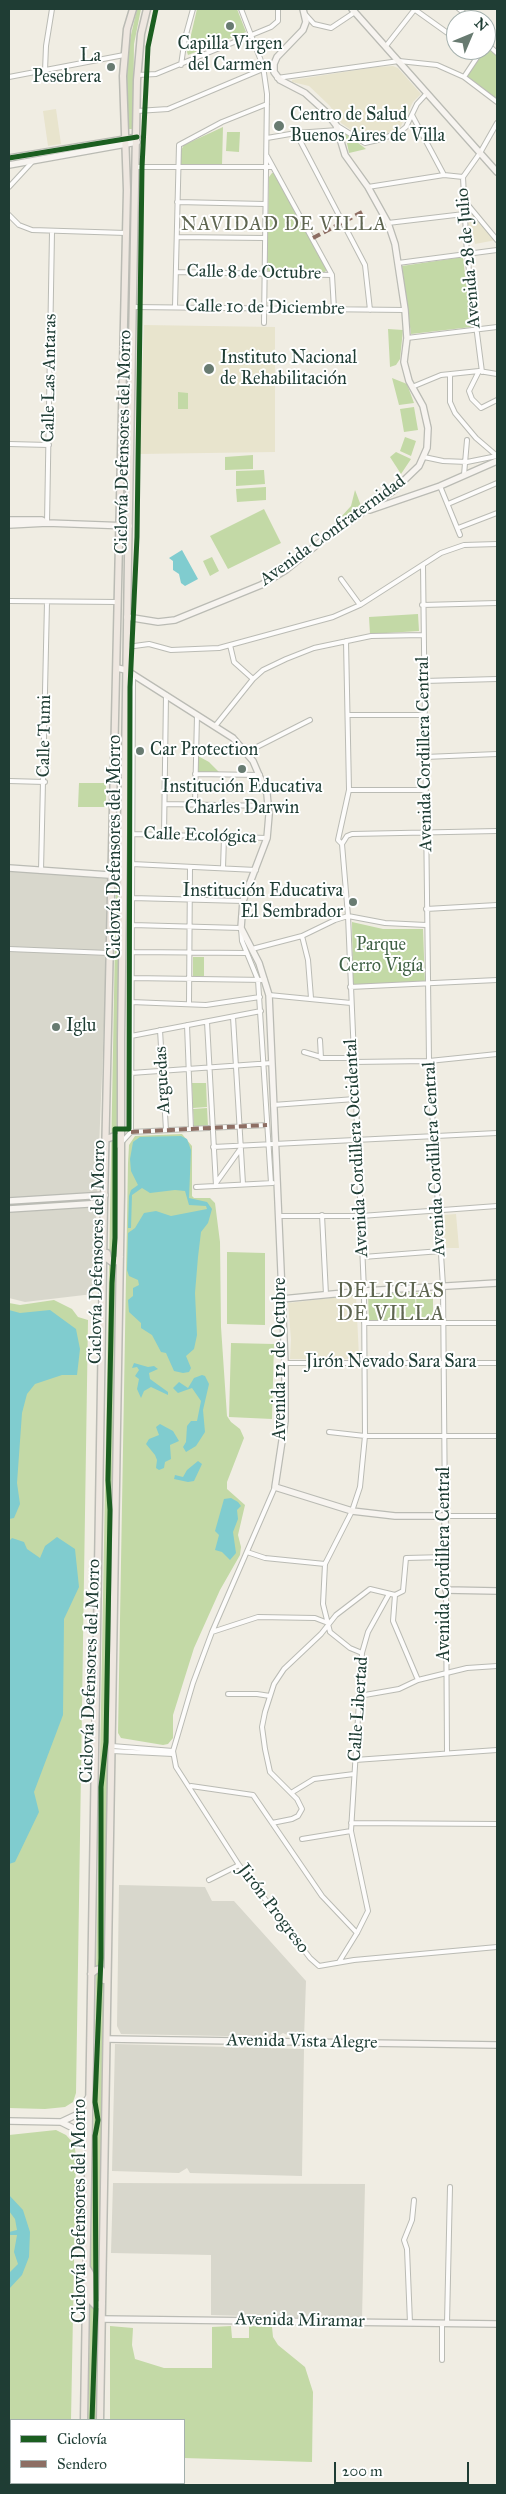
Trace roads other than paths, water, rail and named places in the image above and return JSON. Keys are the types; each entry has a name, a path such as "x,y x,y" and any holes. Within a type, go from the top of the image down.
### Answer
{"main road":[{"path":"84,2419 104,1235 112,954 126,233 127,140 123,94 124,55 133,9"},
{"path":"100,2419 120,1257 126,647 138,75 140,34 146,9"},
{"path":"106,1139 113,1136 118,1138 121,1158"},
{"path":"104,1235 107,1240 108,1259 114,1262 120,1257"},
{"path":"91,1974 98,1969 104,1972 104,1993 108,2000"},
{"path":"86,2266 91,2276 91,2301 96,2306 102,2303"}],"street":[{"path":"44,71 52,9"},
{"path":"181,65 185,38 193,9"},
{"path":"241,9 263,69 267,104 264,323"},
{"path":"386,46 415,9 446,32"},
{"path":"138,75 155,75 271,27 278,21 279,10"},
{"path":"304,11 314,24 331,28 354,10 497,172"},
{"path":"304,11 306,22 303,30 277,57 274,69 277,78 399,61 444,67 464,77 497,102"},
{"path":"9,77 124,55"},
{"path":"464,77 476,60"},
{"path":"137,111 168,109 263,69 274,69"},
{"name":"Avenida Confraternidad","path":"118,617 158,622 175,620 261,586 286,570 324,539 368,510 412,474 424,457 428,428 423,406 412,387 404,362 407,338 405,310 398,263 388,223 368,187 345,155 337,128 317,103 277,78"},
{"path":"267,138 337,128 368,144 401,132 417,104 427,93"},
{"path":"175,307 178,147 181,143 267,104"},
{"path":"412,115 444,175"},
{"name":"Avenida 28 de Julio","path":"480,372 467,255 462,177 480,153 497,123"},
{"path":"296,133 365,265 370,310"},
{"path":"9,158 137,139"},
{"path":"9,165 127,140"},
{"path":"266,154 332,275 334,309"},
{"path":"9,186 34,161"},
{"path":"136,167 273,167"},
{"path":"368,187 444,175 462,177"},
{"path":"463,199 495,234 497,240"},
{"path":"177,202 265,204"},
{"path":"388,223 464,214"},
{"path":"9,215 25,228 52,232 126,233"},
{"name":"Calle Las Antaras","path":"47,523 50,445 52,232"},
{"path":"177,237 265,238"},
{"path":"398,263 497,250"},
{"name":"Calle 8 de Octubre","path":"176,272 332,275"},
{"name":"Calle 10 de Diciembre","path":"124,306 405,310"},
{"path":"407,338 497,327"},
{"path":"480,372 469,391 472,399 481,408 497,400"},
{"path":"412,387 432,378 450,375 480,372 497,374"},
{"path":"450,375 450,402 456,414 476,438 497,456"},
{"path":"464,475 467,440"},
{"path":"9,444 50,445"},
{"path":"424,457 466,462 497,456"},
{"path":"368,510 440,486 497,461"},
{"path":"448,504 497,483"},
{"path":"440,486 460,535"},
{"path":"458,528 497,513"},
{"path":"9,520 42,520 47,523"},
{"path":"9,525 47,523 129,526"},
{"path":"126,647 149,644 171,650 230,646 333,617 360,605 423,565 454,548 475,544 497,544"},
{"name":"Avenida Cordillera Central","path":"423,565 429,1061 443,1286 447,1754"},
{"path":"341,579 360,605"},
{"path":"9,601 118,602"},
{"name":"Calle Tumi","path":"41,871 47,602"},
{"path":"422,605 497,603"},
{"path":"216,725 253,679 263,670 286,659 314,648 346,640 371,636 423,635"},
{"name":"Avenida Cordillera Occidental","path":"328,1623 323,1604 326,1564 352,1511 360,1487 365,1436 366,1362 364,1290 348,916 342,844 338,840 349,790 346,640"},
{"path":"230,646 234,662 253,679"},
{"path":"117,668 133,674 216,725 247,752 260,774 268,806 267,838 243,901 241,928 132,926"},
{"path":"121,1143 131,1132 133,674"},
{"path":"424,681 497,679"},
{"path":"164,835 166,694"},
{"path":"195,804 197,713"},
{"path":"348,715 424,715"},
{"path":"247,752 310,720"},
{"path":"425,757 497,754"},
{"path":"195,774 260,774"},
{"path":"9,781 44,782"},
{"path":"349,790 425,790"},
{"path":"165,804 268,806"},
{"path":"342,844 347,836 497,831"},
{"name":"Calle Ecológica","path":"132,834 267,838"},
{"path":"223,868 224,837"},
{"path":"132,864 256,870"},
{"path":"188,1003 190,867"},
{"path":"9,868 132,877"},
{"path":"132,898 243,901"},
{"path":"426,908 497,905"},
{"path":"133,952 249,951 302,936 335,920 348,916 385,923 426,925"},
{"name":"Avenida 12 de Octubre","path":"173,1752 193,1683 212,1632 275,1487 286,1421 278,1216 272,1143 274,1105 268,995 241,928"},
{"path":"302,936 308,960 311,998"},
{"path":"9,948 112,954"},
{"path":"131,978 262,980"},
{"name":"Avenida 12 de Octubre","path":"262,980 260,997 264,1063 268,1125 272,1143"},
{"path":"350,987 428,985 497,980"},
{"path":"268,995 351,1003"},
{"path":"131,1002 206,1004 260,997"},
{"path":"131,1036 261,1011"},
{"path":"233,1016 243,1184"},
{"path":"207,1022 216,1185"},
{"path":"187,1025 191,1129"},
{"name":"Arguedas","path":"160,1030 166,1130"},
{"path":"320,1040 321,1057"},
{"path":"304,1052 321,1057 353,1060 429,1061 497,1054"},
{"path":"131,1073 272,1063"},
{"path":"274,1105 355,1100"},
{"path":"131,1132 268,1125"},
{"path":"213,1146 497,1133"},
{"path":"216,1185 241,1146"},
{"path":"196,1186 274,1182"},
{"path":"9,1201 105,1199"},
{"path":"9,1209 105,1199"},
{"path":"278,1216 361,1216 497,1206"},
{"path":"322,1215 326,1295"},
{"path":"362,1257 441,1251"},
{"path":"282,1299 364,1290 497,1283"},
{"path":"364,1323 497,1323"},
{"name":"Jirón Nevado Sara Sara","path":"285,1363 497,1363"},
{"path":"329,1432 365,1436 497,1436"},
{"path":"275,1487 352,1511 395,1516 497,1516"},
{"path":"247,1552 265,1558 326,1564"},
{"path":"272,1823 287,1821 300,1813 300,1803 275,1779 266,1762 262,1727 270,1696 284,1669 321,1634 328,1623 370,1589 396,1595 401,1593 405,1589 404,1562 406,1558 446,1557"},
{"path":"446,1590 497,1590"},
{"name":"Calle Libertad","path":"339,1962 358,1933 368,1911 351,1831 359,1696 362,1653 368,1632 389,1594"},
{"path":"396,1595 393,1621 418,1680"},
{"path":"212,1632 258,1617 315,1618 328,1623"},
{"path":"328,1623 330,1632 350,1648 362,1653"},
{"path":"359,1696 399,1689 418,1680 446,1673 497,1666"},
{"path":"228,1694 270,1696"},
{"path":"112,1748 173,1752"},
{"path":"355,1760 497,1750"},
{"name":"Jirón Progreso","path":"173,1752 176,1767 191,1786 239,1865 314,1963 319,1966 339,1962 497,1946"},
{"path":"291,1793 314,1779 354,1774"},
{"path":"191,1786 251,1794 322,1896 358,1933"},
{"path":"351,1823 497,1824"},
{"path":"302,1839 351,1831"},
{"path":"209,1880 239,1865"},
{"name":"Avenida Vista Alegre","path":"107,2039 497,2045"},
{"path":"61,2122 78,2114 88,2098"},
{"path":"9,2121 61,2122 79,2131 88,2145"},
{"path":"442,2360 450,2186"},
{"path":"410,2323 404,2240 412,2220 414,2200"},
{"name":"Avenida Miramar","path":"102,2319 497,2324"}],"water":[{"path":"182,550 198,579 185,586 181,583 179,574 173,570 173,561 169,558"},
{"path":"181,1136 187,1139 191,1150 189,1198 207,1202 212,1209 208,1223 201,1232 198,1257 195,1293 197,1335 194,1349 186,1356 191,1368 189,1372 183,1373 174,1371 166,1353 161,1352 152,1335 141,1328 141,1323 129,1312 128,1300 133,1296 133,1288 139,1285 138,1280 129,1276 127,1270 128,1233 135,1228 144,1213 156,1211 171,1216 207,1209 206,1206 189,1205 185,1191 175,1190 150,1193 142,1188 132,1195 131,1228 128,1228 129,1196 131,1190 138,1185 131,1171 130,1159 133,1142 140,1137"},
{"path":"9,1310 20,1313 50,1310 76,1329 80,1349 77,1375 62,1375 35,1384 27,1394 22,1413 17,1483 20,1504 14,1518 9,1519"},
{"path":"134,1363 148,1367 154,1366 158,1369 149,1373 150,1379 168,1392 168,1395 151,1387 144,1391 141,1398 137,1389 139,1379 135,1376 139,1370 137,1367 132,1368"},
{"path":"202,1375 205,1376 209,1384 203,1410 205,1432 196,1446 186,1452 183,1447 186,1442 187,1426 191,1421 197,1421 201,1401 192,1388 178,1393 173,1388 179,1382 188,1388 194,1378"},
{"path":"160,1424 173,1431 179,1441 170,1445 171,1459 165,1462 164,1468 159,1470 156,1468 157,1460 155,1455 146,1444 149,1439 159,1435 156,1427"},
{"path":"198,1461 202,1464 194,1481 188,1482 174,1479 175,1475 183,1477 187,1470"},
{"path":"231,1498 241,1506 237,1510 238,1519 233,1532 236,1553 230,1560 222,1552 215,1550 219,1535 215,1531 224,1499"},
{"path":"57,1537 75,1549 79,1587 64,1619 63,1715 34,1792 39,1812 15,1862 9,1864 9,1541 12,1538 24,1542 27,1549 40,1558 45,1546"},
{"path":"9,2195 23,2210 30,2232 29,2257 22,2275 9,2289 9,2273 18,2264 14,2252 17,2235 9,2235 9,2232 17,2230 15,2219 9,2211"}],"place":[{"name":"Capilla Virgen del Carmen","path":"230,26"},
{"name":"La Pesebrera","path":"111,67"},
{"name":"Centro de Salud Buenos Aires de Villa","path":"279,126"},
{"name":"Instituto Nacional de Rehabilitación","path":"209,369"},
{"name":"Car Protection","path":"140,751"},
{"name":"Institución Educativa Charles Darwin","path":"242,769"},
{"name":"Institución Educativa El Sembrador","path":"353,902"},
{"name":"Iglu","path":"56,1027"}],"district":[{"name":"NAVIDAD DE VILLA","path":"284,225"},
{"name":"DELICIAS DE VILLA","path":"391,1304"}],"park label":[{"name":"Parque Cerro Vigía","path":"381,956"}]}
